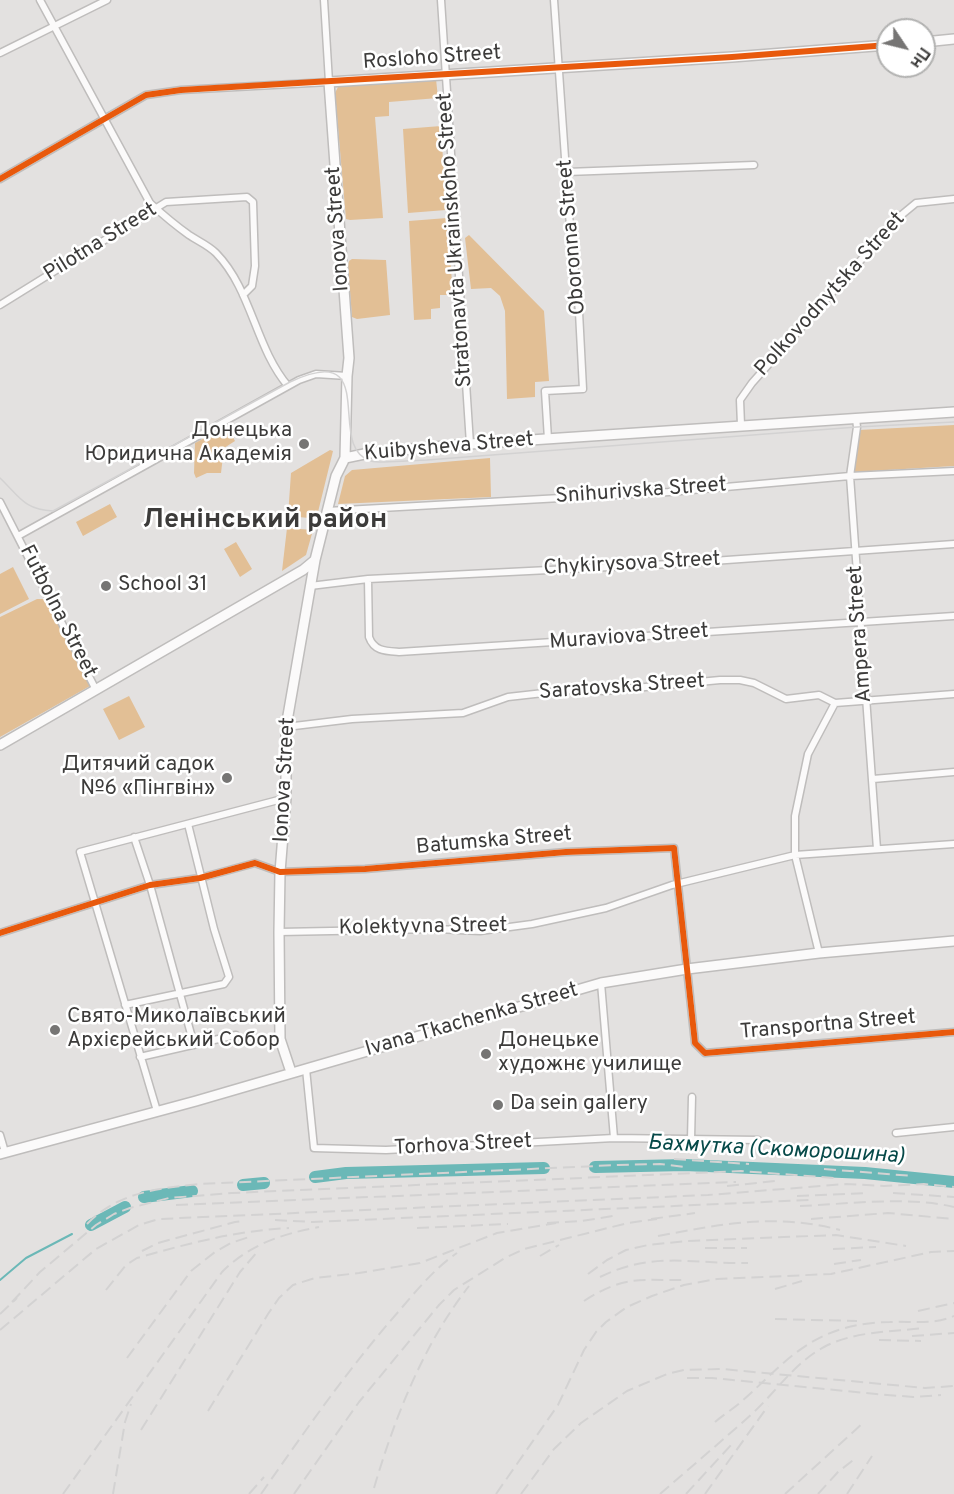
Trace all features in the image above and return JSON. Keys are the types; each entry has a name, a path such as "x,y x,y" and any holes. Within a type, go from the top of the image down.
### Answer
{"main road":[{"path":"936,41 954,39"},
{"name":"Rosloho Street","path":"329,82 876,46"},
{"name":"Ionova Street","path":"329,82 350,358 347,376 345,458"},
{"name":"Kuibysheva Street","path":"315,560 336,476 345,458 374,452 470,444 954,412"},
{"name":"Ionova Street","path":"291,1072 280,1039 280,872 286,798 286,727 315,560"},
{"path":"0,746 295,574 315,560"},
{"name":"Ivana Tkachenka Street","path":"3,1153 306,1069 601,983 687,969 819,953 954,941"}],"street":[{"path":"40,0 150,203 166,218 216,253 243,295 264,348 288,386"},
{"path":"0,53 108,0"},
{"name":"Ionova Street","path":"324,0 329,82"},
{"name":"Stratonavta Ukrainskoho Street","path":"441,0 470,444"},
{"name":"Oboronna Street","path":"548,439 545,391 583,389 554,0"},
{"name":"Rosloho Street","path":"0,179 146,94 329,82"},
{"path":"567,172 754,165"},
{"name":"Pilotna Street","path":"0,305 166,202 247,197 253,202 255,266 252,286 243,295"},
{"name":"Polkovodnytska Street","path":"741,425 740,400 752,383 899,217 916,203 954,199"},
{"path":"18,536 288,386 316,374 347,376"},
{"name":"Ampera Street","path":"856,419 857,427 850,476 877,849"},
{"name":"Snihurivska Street","path":"327,511 669,492 850,476 954,471"},
{"name":"Futbolna Street","path":"0,502 96,690"},
{"name":"Chykirysova Street","path":"310,586 368,579 670,564 954,544"},
{"name":"Muraviova Street","path":"368,579 369,637 372,644 379,650 399,652 582,642 954,616"},
{"name":"Saratovska Street","path":"286,727 352,719 463,713 508,697 588,688 603,691 720,680 740,680 753,683 786,699 819,695 835,704 954,694"},
{"path":"819,953 795,855 795,816 808,754 835,704"},
{"path":"873,779 954,772"},
{"path":"157,1111 80,852 286,798"},
{"path":"125,1005 224,984 229,977 200,878 188,824"},
{"path":"134,837 150,885 194,1045"},
{"name":"Kolektyvna Street","path":"279,932 490,930 532,924 606,908 678,884 795,855 954,844"},
{"name":"Batumska Street","path":"280,872 365,869 566,852 674,848 678,884"},
{"path":"0,933 150,885 200,878 255,863 280,872"},
{"path":"678,884 687,969"},
{"name":"Transportna Street","path":"687,969 695,1042 705,1053 954,1032"},
{"path":"601,983 614,1137"},
{"path":"140,1057 236,1035"},
{"name":"Torhova Street","path":"306,1069 314,1148 386,1150 614,1137 758,1140"},
{"path":"691,1139 692,1098"},
{"path":"896,1133 954,1127"},
{"path":"0,1135 3,1153"}],"shaded area":[{"path":"436,79 438,98 389,102 389,116 375,117 383,218 346,219 335,93 339,85"},
{"path":"441,126 446,210 408,213 403,129"},
{"path":"447,218 453,295 440,295 440,308 431,309 431,319 414,320 409,221"},
{"path":"469,235 544,311 549,381 535,382 535,397 507,399 505,311 500,296 491,288 471,289 465,238"},
{"path":"352,259 386,260 390,315 357,319 352,317 348,266"},
{"path":"954,425 954,466 854,472 859,430"},
{"path":"227,426 235,441 224,448 221,473 207,473 196,478 194,473 195,443"},
{"path":"330,450 333,451 318,512 309,518 288,516 291,473"},
{"path":"490,458 491,497 338,504 345,476 352,470"},
{"path":"110,504 117,517 83,536 76,522"},
{"path":"287,528 313,530 306,555 282,571"},
{"path":"236,542 252,569 240,577 224,549"},
{"path":"13,567 29,599 0,614 0,574"},
{"path":"37,599 47,599 90,686 0,737 0,617"},
{"path":"129,696 145,727 119,740 103,709"}],"waterway":[{"name":"Бахмутка (Скоморошина)","path":"595,1167 685,1165 865,1173 954,1182"},
{"name":"Бахмутка (Скоморошина)","path":"315,1177 346,1173 544,1168"},
{"name":"Бахмутка (Скоморошина)","path":"243,1185 264,1183"},
{"name":"Бахмутка (Скоморошина)","path":"144,1197 192,1191"},
{"name":"Бахмутка (Скоморошина)","path":"91,1225 125,1207"},
{"name":"Бахмутка (Скоморошина)","path":"0,1280 26,1258 72,1234"}],"tram line":[{"path":"0,478 28,505 53,511 290,382 318,372 335,374 344,384 352,437 358,452 376,462 954,422"}],"railway":[{"path":"674,1159 749,1164"},
{"path":"87,1224 99,1213 126,1198 169,1187 200,1184 618,1165 660,1164 685,1167"},
{"path":"824,1169 913,1176"},
{"path":"12,1302 40,1272 96,1225 130,1208 169,1198 232,1193 741,1171 834,1178"},
{"path":"727,1186 775,1181"},
{"path":"176,1205 736,1182"},
{"path":"0,1330 96,1249 139,1225 159,1219 708,1195 846,1184 884,1186 924,1184 954,1187"},
{"path":"797,1196 866,1193"},
{"path":"893,1193 954,1197"},
{"path":"275,1220 313,1222 809,1200"},
{"path":"800,1206 898,1201 954,1207"},
{"path":"651,1219 695,1213"},
{"path":"811,1219 888,1213 954,1219"},
{"path":"547,1223 613,1216"},
{"path":"294,1494 359,1402 454,1290 505,1258 524,1249 628,1223 657,1219"},
{"path":"142,1251 158,1243 245,1221"},
{"path":"658,1236 727,1224 771,1221 794,1222 840,1230"},
{"path":"208,1411 268,1314 279,1298 293,1285 315,1278 420,1263 497,1233 556,1223"},
{"path":"417,1228 508,1224"},
{"path":"63,1494 222,1272 243,1255 266,1242 319,1227"},
{"path":"106,1290 126,1265 137,1258 213,1238 289,1228"},
{"path":"588,1274 626,1250 687,1241 836,1235 906,1246"},
{"path":"127,1358 191,1271 215,1252 249,1237"},
{"path":"540,1256 559,1245"},
{"path":"833,1249 876,1247"},
{"path":"705,1248 747,1248"},
{"path":"141,1430 240,1272 258,1251"},
{"path":"496,1494 558,1405 584,1350 596,1332 627,1307 684,1285 717,1279 831,1274 931,1252 954,1251"},
{"path":"261,1494 362,1355 426,1280 457,1253"},
{"path":"834,1264 861,1260"},
{"path":"600,1277 619,1269 655,1261 748,1263"},
{"path":"584,1301 611,1286 623,1283 645,1280 687,1280"},
{"path":"775,1289 802,1281"},
{"path":"374,1488 391,1435 412,1382 438,1332 469,1286"},
{"path":"0,1314 17,1298"},
{"path":"918,1311 954,1303"},
{"path":"715,1422 741,1402 788,1359 829,1333 868,1324 930,1322 954,1316"},
{"path":"775,1319 857,1321"},
{"path":"660,1494 754,1412 804,1360 814,1353 848,1338 924,1328"},
{"path":"912,1336 954,1333"},
{"path":"879,1340 921,1341"},
{"path":"521,1494 554,1449 581,1423 627,1391 667,1374 684,1370 722,1369 925,1388 954,1386"},
{"path":"687,1378 712,1378 913,1397 941,1395"},
{"path":"113,1494 125,1422 131,1404"},
{"path":"705,1494 768,1406"},
{"path":"785,1494 863,1423"},
{"path":"686,1494 732,1444"},
{"path":"847,1494 872,1456"},
{"path":"818,1494 838,1472 857,1457"},
{"path":"249,1494 264,1477"}],"cycle path":[{"path":"0,179 146,95 181,90 732,57 876,46"},
{"path":"0,933 150,885 200,878 255,863 280,872 365,869 566,852 674,848 695,1043 705,1053 954,1032"}],"place":[{"name":"Донецька Юридична Академія","path":"304,444"},
{"name":"School 31","path":"106,586"},
{"name":"Дитячий садок №6 «Пінгвін»","path":"227,778"},
{"name":"Свято-Миколаївський Архієрейський Собор","path":"55,1030"},
{"name":"Донецьке художнє училище","path":"486,1054"},
{"name":"Da sein gallery","path":"498,1105"}],"district":[{"name":"Ленінський район","path":"265,522"}]}
